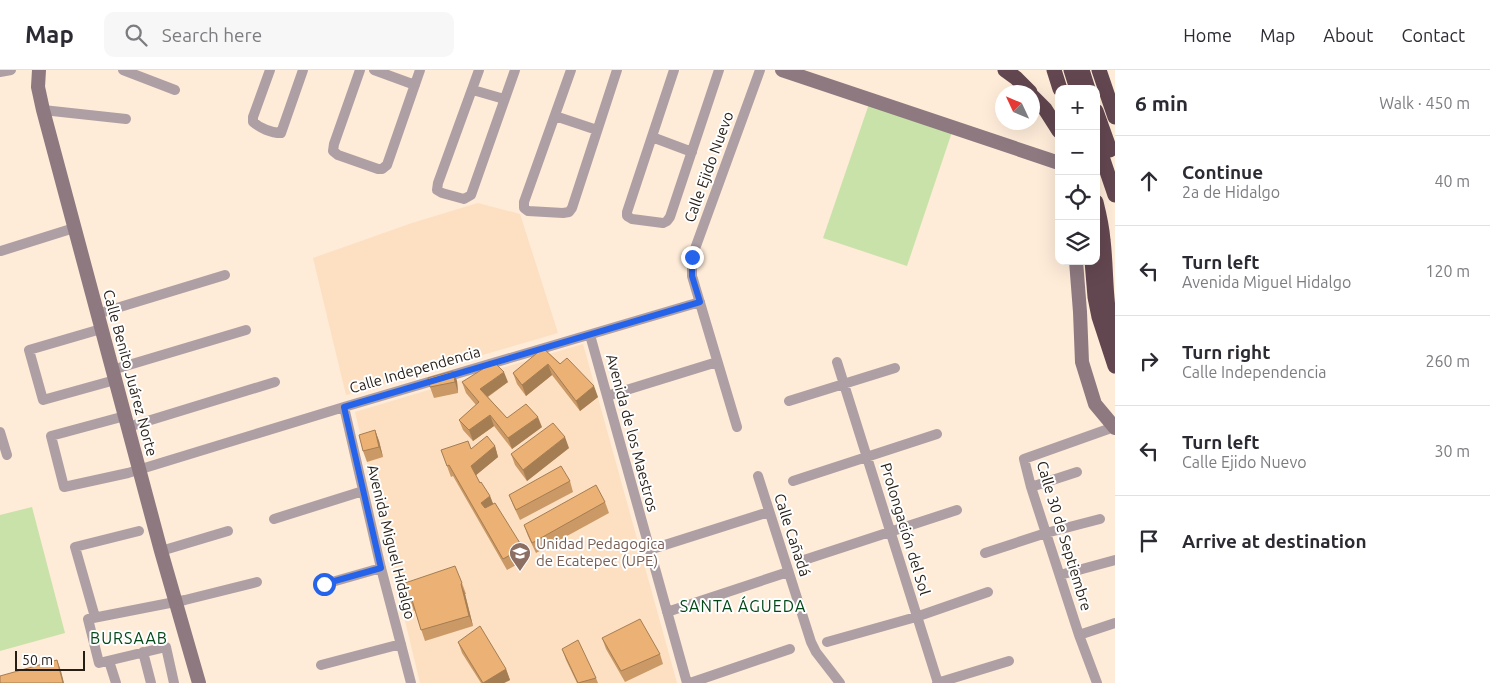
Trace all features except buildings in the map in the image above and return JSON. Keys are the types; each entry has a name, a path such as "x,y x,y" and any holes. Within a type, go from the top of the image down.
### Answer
{"highway":[{"path":"1005,70 1023,85"},
{"path":"1054,70 1059,85"},
{"path":"1070,70 1076,85"},
{"path":"1082,70 1087,85"},
{"path":"1099,70 1115,118"},
{"path":"1040,104 1058,130"},
{"path":"1100,122 1115,165"},
{"path":"1100,152 1115,195"},
{"path":"1099,220 1103,239 1109,314 1115,340"},
{"path":"1092,265 1099,317 1115,366"},
{"path":"1108,297 1115,313"}],"street":[{"path":"0,72 11,70"},
{"name":"Calle Benito Juárez Norte","path":"39,70 38,87 43,110 161,551 199,683"},
{"path":"124,70 174,90"},
{"path":"270,70 253,117 253,122 257,126 275,133 281,133 303,70"},
{"path":"360,70 333,151 338,155 378,169 382,169 387,165 420,70"},
{"path":"374,70 415,85"},
{"path":"480,70 438,183 438,190 442,193 464,199 471,195 515,70"},
{"path":"571,70 524,202 524,208 528,211 563,213 569,212 572,208 617,70"},
{"path":"674,70 627,212 627,216 632,219 663,223 670,217 719,70"},
{"name":"Calle Ejido Nuevo","path":"737,427 692,276 692,257 760,70"},
{"path":"782,70 1055,162"},
{"path":"473,90 504,100"},
{"path":"43,110 126,119"},
{"path":"555,116 597,130"},
{"path":"652,137 692,152"},
{"path":"1,251 74,228"},
{"path":"1076,265 1082,362 1095,404 1114,428"},
{"path":"97,314 225,276"},
{"name":"Calle Independencia","path":"126,421 51,436 64,487 128,473 700,302"},
{"path":"101,329 29,350 42,400 246,330"},
{"name":"Avenida de los Maestros","path":"590,335 688,683"},
{"path":"607,396 717,362"},
{"name":"Prolongación del Sol","path":"838,362 937,683"},
{"path":"789,401 895,368"},
{"path":"126,421 275,382"},
{"name":"Avenida Miguel Hidalgo","path":"344,407 381,568 411,683"},
{"name":"Calle 30 de Septiembre","path":"1097,683 1079,634 1024,460 1114,428"},
{"path":"0,432 7,455"},
{"path":"793,482 938,434"},
{"path":"1031,487 1077,472"},
{"name":"Calle Cañadá","path":"758,476 811,642 816,652 840,683"},
{"path":"274,519 363,491"},
{"path":"804,560 958,510"},
{"path":"649,550 769,512"},
{"path":"986,553 1046,533 1100,519"},
{"path":"95,617 75,547 139,531"},
{"path":"161,551 228,531"},
{"path":"1060,575 1115,560"},
{"path":"324,584 381,568"},
{"path":"667,612 788,572"},
{"path":"174,683 166,647 99,663 88,619 185,600 257,582"},
{"path":"827,642 916,617 988,592"},
{"path":"1079,634 1115,623"},
{"path":"321,665 400,644"},
{"path":"688,683 790,649"},
{"path":"143,652 151,683"},
{"path":"109,661 116,683"},
{"path":"937,683 1009,661"}],"shaded area":[{"path":"478,203 520,214 558,333 346,395 313,258 412,223"},
{"name":"Unidad Pedagogica de Ecatepec (UPE)","path":"583,344 677,683 420,683 355,412"}],"green space":[{"path":"870,101 953,129 907,266 823,238"},
{"path":"32,507 65,633 0,651 0,515"}],"place":[{"name":"Unidad Pedagogica de Ecatepec (UPE)","path":"520,572"}],"district":[{"name":"SANTA ÁGUEDA","path":"743,606"},
{"name":"BURSAAB","path":"129,638"}],"route":[{"path":"324,584 381,568 344,407 700,302 692,276 692,257"}]}
